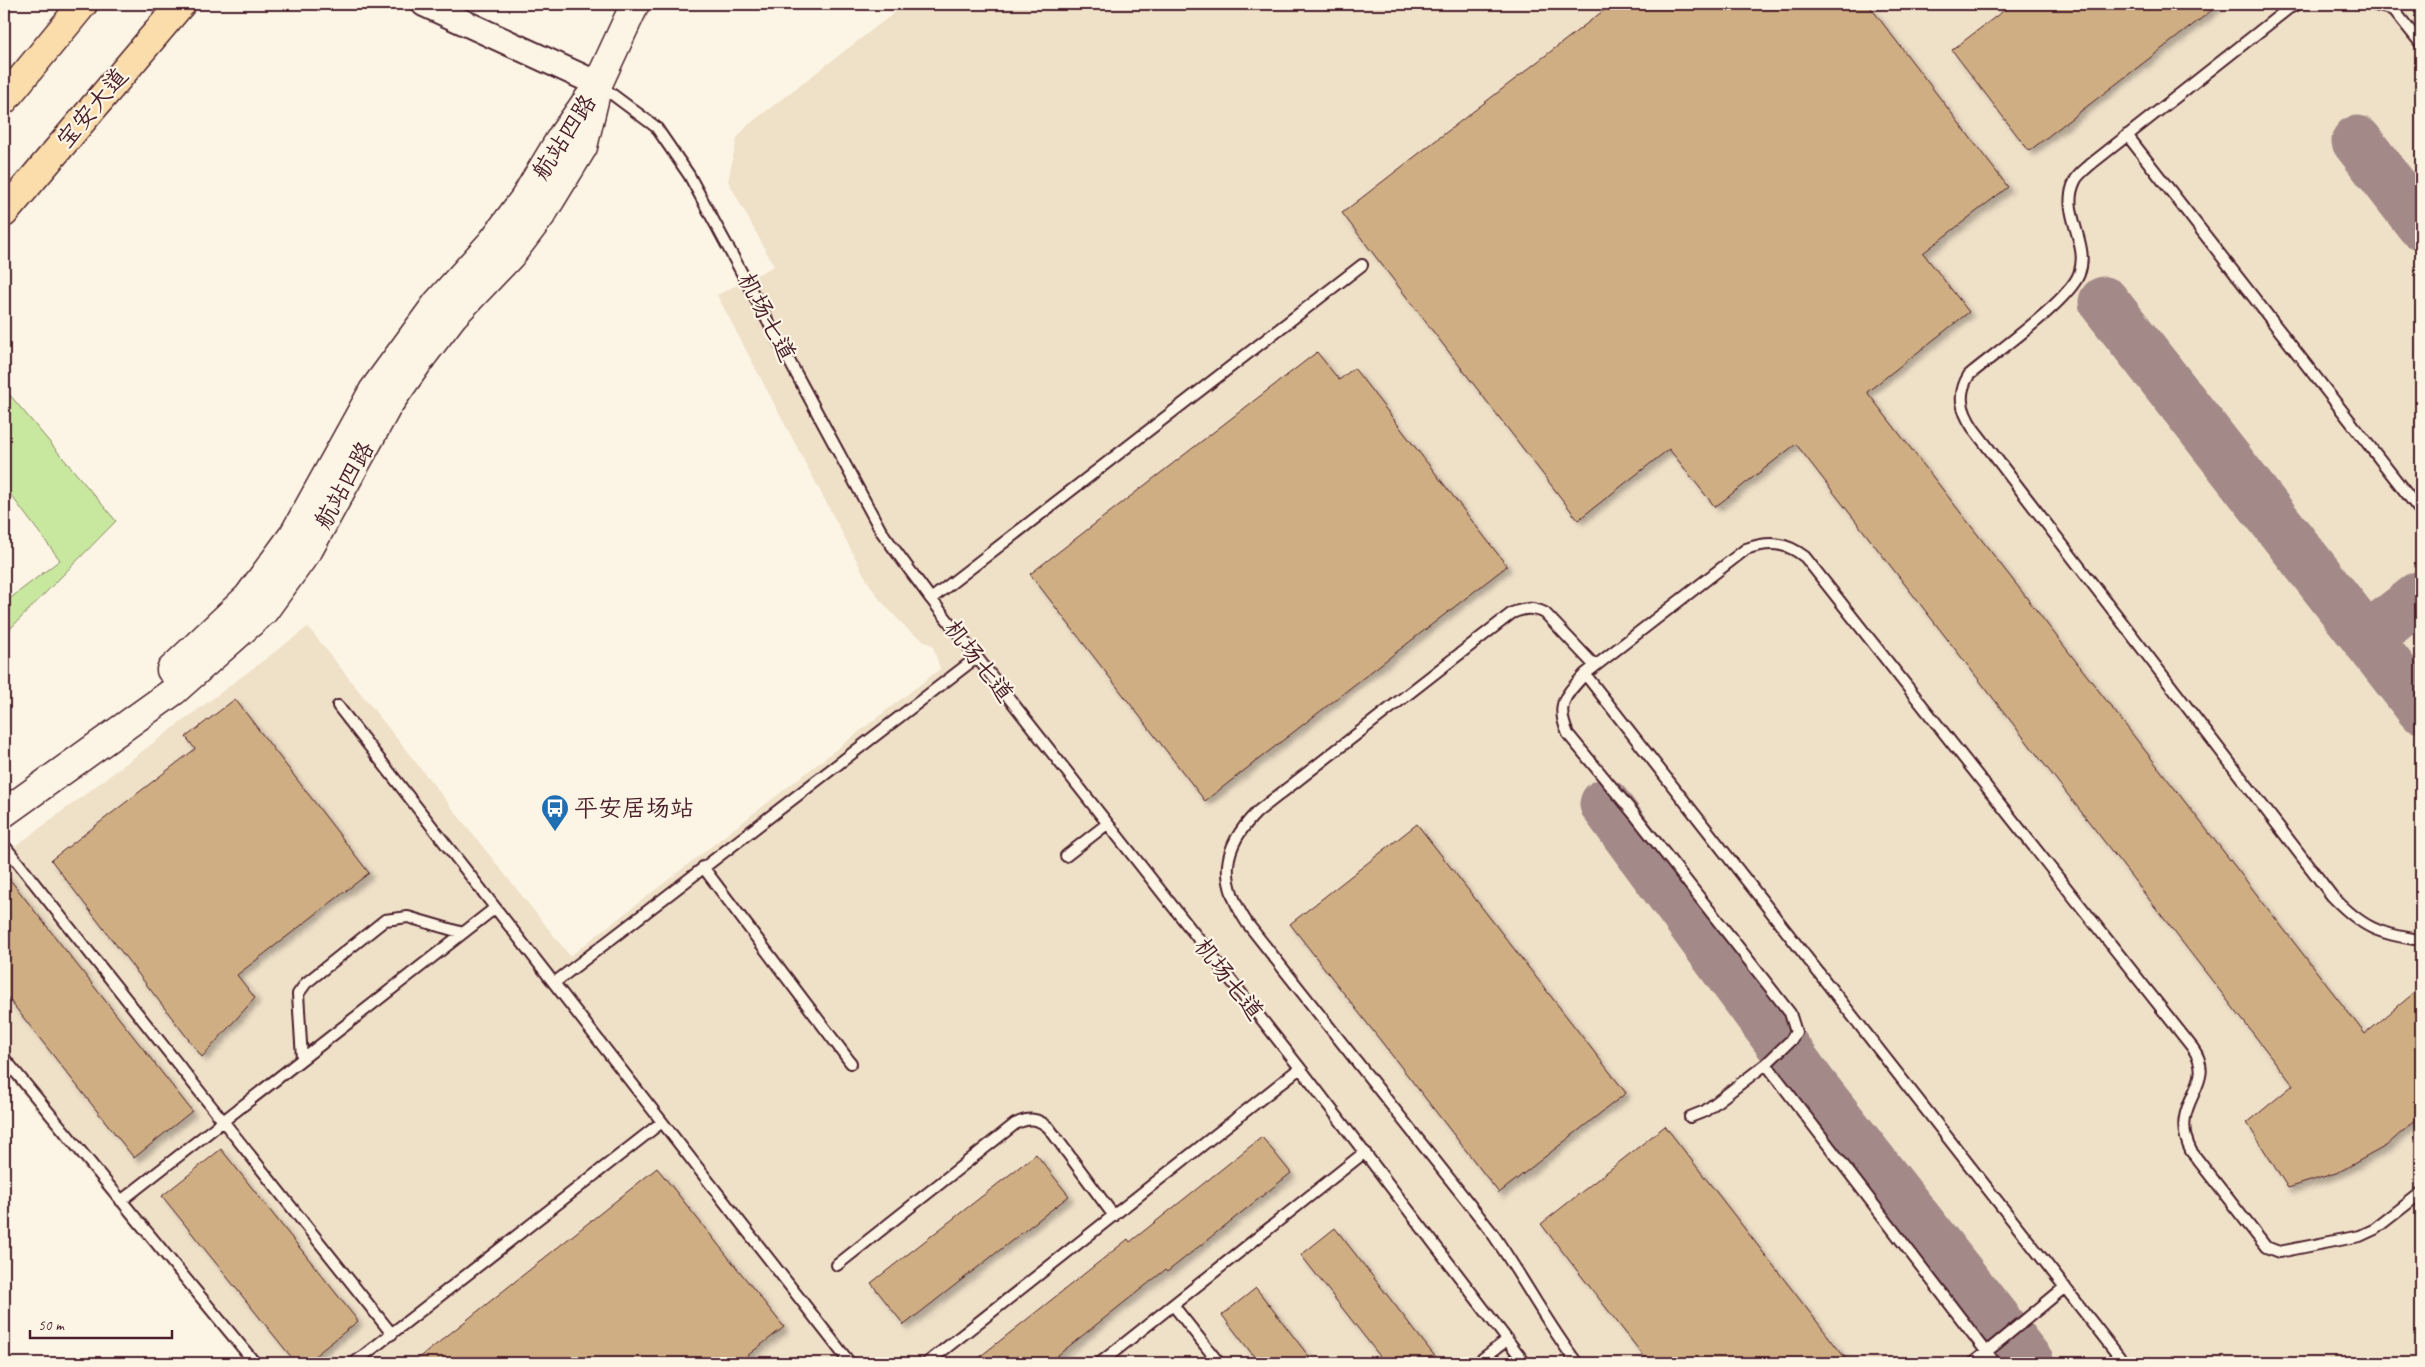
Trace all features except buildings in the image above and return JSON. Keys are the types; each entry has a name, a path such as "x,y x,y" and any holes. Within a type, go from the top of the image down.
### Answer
{"main road":[{"path":"4,93 83,4"},
{"name":"宝安大道","path":"4,213 181,4"},
{"name":"航站四路","path":"4,790 163,677 248,597 294,534 373,391 438,302 492,242 524,199 562,136 598,84 635,4"},
{"path":"4,100 26,70"},
{"name":"航站四路","path":"4,813 174,691 264,611 309,548 388,405 403,383 454,316 511,255 542,214 582,147 598,84"}],"street":[{"name":"机场七道","path":"424,4 598,84"}],"lane":[{"path":"2298,4 2289,8 2127,135 2091,164 2075,180 2071,196 2071,212 2081,247 2083,262 2079,276 2056,304 1969,375 1962,390 1963,409 1979,436 2332,896 2360,922 2374,930 2390,936 2421,940"},
{"path":"2372,4 2398,7 2421,44"},
{"name":"机场七道","path":"598,84 656,128 685,168 748,280 881,531 930,599 1300,1068 1525,1363"},
{"path":"2127,135 2421,512"},
{"path":"930,599 1362,265"},
{"path":"1690,1117 1706,1111 1766,1064 1791,1040 1796,1032 1790,1013 1634,814 1568,734 1561,719 1561,705 1568,692 1585,674 1746,549 1759,544 1774,543 1796,550 1806,557 2198,1055 2202,1075 2183,1118 2187,1141 2191,1151 2266,1247 2279,1252 2360,1236 2375,1229 2421,1192"},
{"path":"1577,1363 1546,1321 1512,1262 1490,1230 1247,923 1237,908 1227,874 1234,840 1244,826 1258,812 1512,613 1529,608 1545,613 1595,666"},
{"path":"554,982 976,658"},
{"path":"1585,674 2124,1363"},
{"path":"338,706 850,1363"},
{"path":"1066,856 1107,824"},
{"path":"4,846 392,1334"},
{"path":"704,867 851,1063"},
{"path":"121,1201 496,908"},
{"path":"302,1059 298,994 306,983 385,920 408,917 463,933"},
{"path":"4,1058 255,1363"},
{"path":"1766,1064 1995,1363"},
{"path":"927,1363 1300,1068"},
{"path":"837,1265 1024,1119 1039,1119 1049,1128 1114,1216"},
{"path":"354,1363 662,1122"},
{"path":"1100,1363 1365,1152"},
{"path":"1973,1363 2065,1287"},
{"path":"1173,1305 1219,1363"},
{"path":"1477,1363 1507,1340"}],"shaded area":[{"path":"906,4 2421,4 2421,1363 245,1363 4,1071 4,855 308,627 570,956 940,669 933,646 909,631 880,600 868,582 717,295 774,266 728,181 737,138 748,125"}],"green space":[{"path":"4,388 116,521 4,635 4,603 60,560 4,486"}],"taxiway":[{"path":"2357,141 2421,224"},
{"path":"2104,302 2421,708"},
{"path":"2367,638 2421,596"},
{"path":"1605,804 1813,1087 2029,1363"}],"place":[{"name":"平安居场站","path":"555,832"}]}
